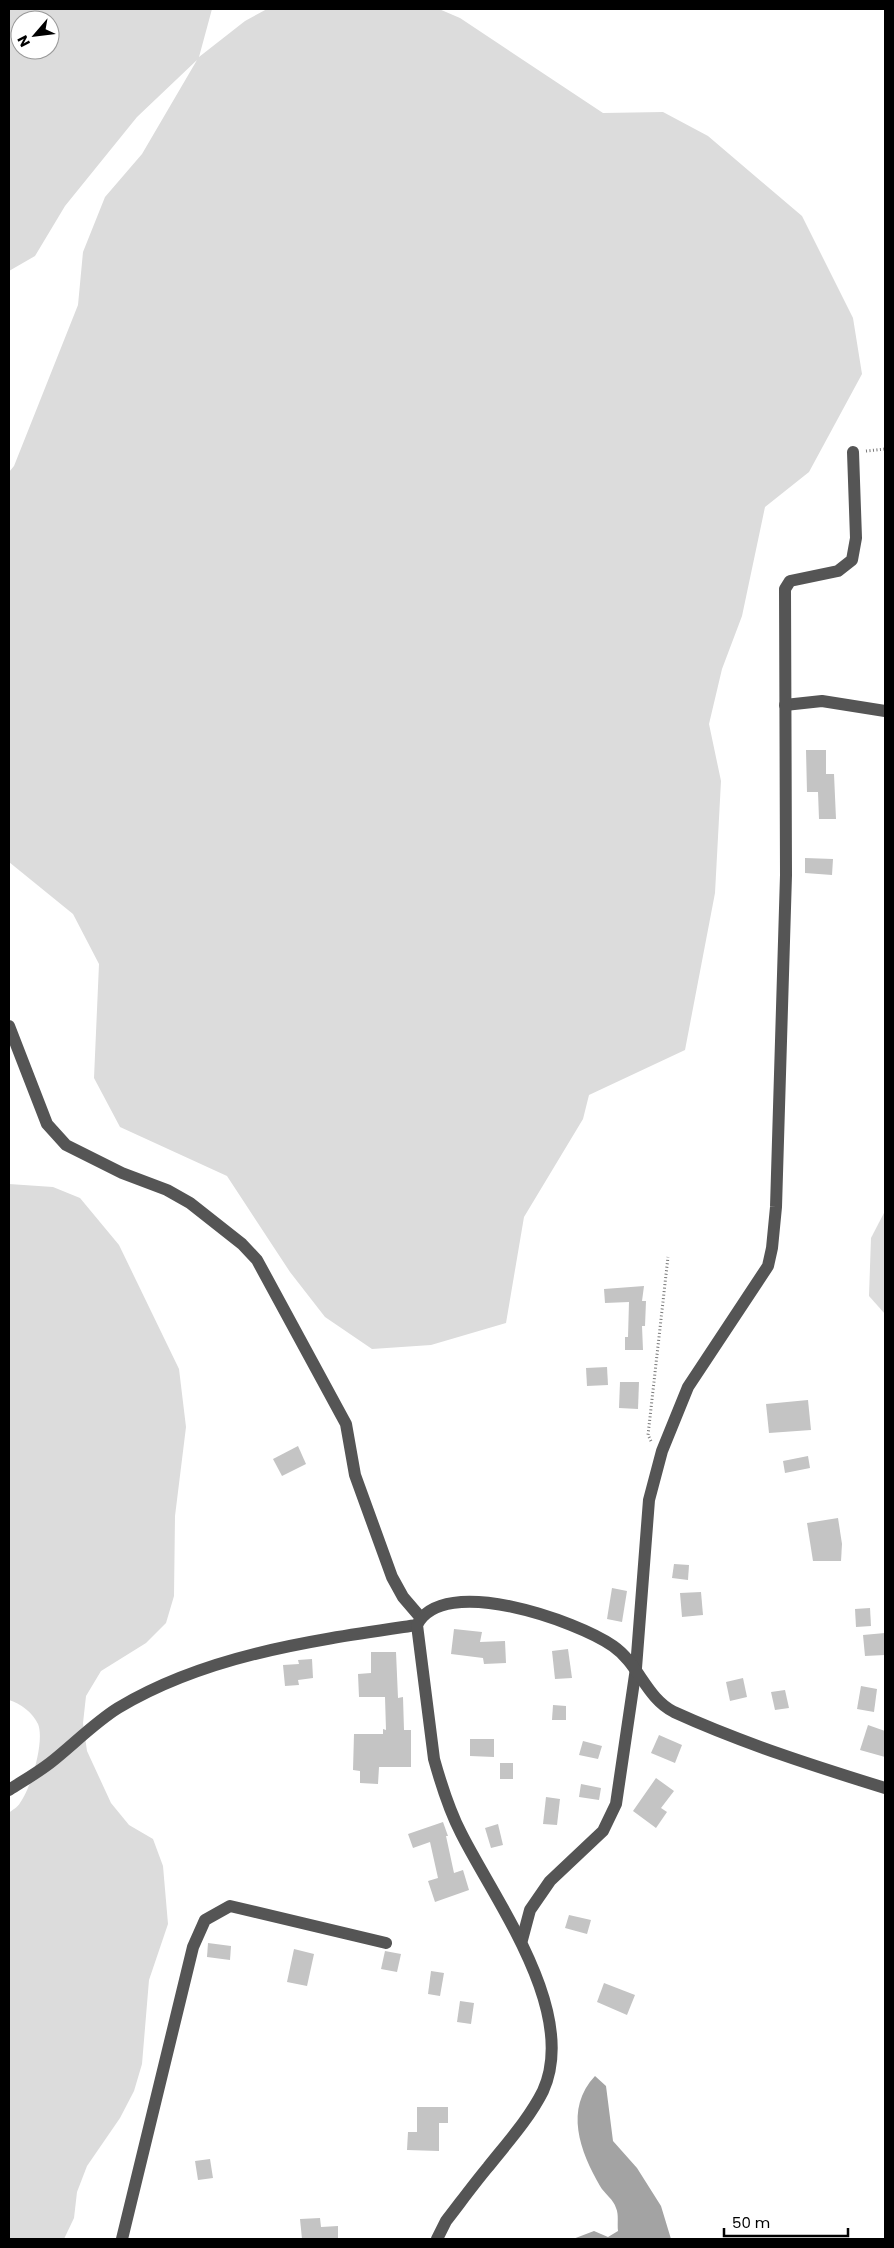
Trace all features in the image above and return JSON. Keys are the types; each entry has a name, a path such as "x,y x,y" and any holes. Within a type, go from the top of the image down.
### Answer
{"street":[{"path":"522,1940 530,1910 550,1881 603,1831 616,1804 636,1668 649,1500 660,1460 688,1387 768,1266 772,1248 776,1197 786,875 785,590 790,580 838,571 852,560 856,538 853,452"},
{"path":"785,705 822,702 885,711"},
{"path":"9,1026 47,1124 66,1146 122,1173 167,1190 190,1203 242,1244 257,1260 346,1424 355,1475 388,1568 402,1597 419,1622 434,1759 440,1780 459,1831 522,1940 535,1976 552,2036 550,2065 543,2090 524,2122 446,2221 437,2239"},
{"path":"9,1790 49,1764 117,1709 171,1681 202,1670 281,1648 419,1622 429,1611 450,1603 503,1606 536,1611 562,1620 614,1646 636,1668 657,1700 673,1711 774,1752 885,1788"},
{"path":"122,2239 193,1947 205,1920 230,1906 386,1943"}],"path":[{"path":"853,452 885,449"},
{"path":"660,1460 648,1435 668,1257"}],"shaded area":[{"path":"9,9 212,9 199,57 245,21 267,9 439,9 460,18 603,113 663,112 708,136 802,216 853,318 862,374 809,472 765,507 742,616 722,669 709,724 721,781 715,893 685,1050 589,1095 583,1119 524,1217 506,1323 431,1345 372,1349 325,1317 290,1272 227,1176 120,1127 94,1078 99,964 73,914 9,862 9,472 14,466 78,305 83,252 105,197 142,154 197,60 137,117 65,206 35,256 9,271"},
{"path":"9,1184 53,1187 80,1198 119,1245 179,1369 186,1427 175,1516 174,1596 166,1623 146,1643 101,1671 86,1696 83,1723 87,1751 111,1803 129,1825 153,1839 163,1866 168,1924 149,1980 142,2064 134,2091 120,2118 87,2166 77,2192 74,2218 64,2239 9,2239 9,1813 19,1804 28,1787 36,1764 40,1732 36,1720 30,1712 9,1700"},
{"path":"885,1211 885,1314 869,1296 871,1238"},
{"path":"595,2076 606,2086 613,2141 637,2168 661,2206 671,2239 573,2239 594,2231 608,2237 618,2231 615,2205 602,2189 586,2159 578,2130 580,2102 585,2089"}],"building":[{"path":"806,750 826,750 826,774 834,774 836,819 819,819 818,792 807,792"},
{"path":"805,858 833,859 832,875 805,873"},
{"path":"644,1286 642,1301 646,1301 645,1326 642,1326 643,1350 625,1350 625,1337 628,1337 629,1302 605,1303 604,1289"},
{"path":"607,1367 608,1385 587,1386 586,1368"},
{"path":"620,1382 639,1382 638,1409 619,1408"},
{"path":"808,1400 811,1430 769,1433 766,1404"},
{"path":"298,1446 306,1464 282,1476 273,1459"},
{"path":"808,1456 810,1468 785,1473 783,1461"},
{"path":"838,1518 842,1544 841,1561 813,1561 807,1523"},
{"path":"674,1564 689,1565 688,1580 672,1578"},
{"path":"612,1588 627,1591 622,1622 607,1619"},
{"path":"701,1592 703,1615 682,1617 680,1593"},
{"path":"870,1608 871,1626 856,1627 855,1609"},
{"path":"454,1629 482,1632 480,1642 505,1641 506,1663 484,1664 483,1658 451,1654"},
{"path":"885,1633 885,1655 865,1656 863,1635"},
{"path":"568,1649 572,1678 555,1679 552,1651"},
{"path":"371,1652 396,1652 398,1698 403,1697 404,1730 411,1730 411,1767 379,1767 378,1784 360,1783 360,1771 353,1770 354,1734 383,1734 383,1729 386,1730 385,1697 359,1697 358,1674 371,1673"},
{"path":"312,1659 313,1678 298,1680 299,1685 285,1686 283,1665 299,1664 298,1660"},
{"path":"743,1678 747,1697 730,1701 726,1682"},
{"path":"861,1686 877,1689 874,1712 857,1709"},
{"path":"785,1690 789,1708 775,1710 771,1692"},
{"path":"553,1705 566,1706 566,1720 552,1720"},
{"path":"868,1725 885,1731 885,1757 860,1750"},
{"path":"659,1735 682,1745 675,1763 651,1753"},
{"path":"470,1739 494,1739 494,1757 470,1756"},
{"path":"583,1741 602,1746 598,1759 579,1755"},
{"path":"500,1763 513,1763 513,1779 500,1779"},
{"path":"656,1778 674,1791 661,1808 667,1812 656,1828 633,1811"},
{"path":"581,1784 601,1788 599,1800 579,1797"},
{"path":"546,1797 560,1799 557,1825 543,1824"},
{"path":"443,1822 448,1836 446,1836 454,1873 463,1870 469,1890 435,1902 428,1881 438,1878 430,1842 413,1848 408,1834"},
{"path":"498,1824 503,1845 491,1848 485,1828"},
{"path":"569,1915 591,1920 587,1934 565,1928"},
{"path":"208,1943 231,1946 230,1960 207,1957"},
{"path":"294,1949 314,1954 307,1986 287,1982"},
{"path":"385,1951 401,1954 397,1972 381,1969"},
{"path":"431,1971 444,1973 440,1996 428,1994"},
{"path":"604,1983 635,1995 627,2015 597,2002"},
{"path":"460,2001 474,2003 471,2024 457,2022"},
{"path":"417,2107 448,2107 448,2123 439,2123 439,2151 407,2150 408,2132 417,2132"},
{"path":"210,2159 213,2178 198,2180 195,2161"},
{"path":"320,2218 321,2227 338,2226 338,2239 302,2239 300,2219"}]}
